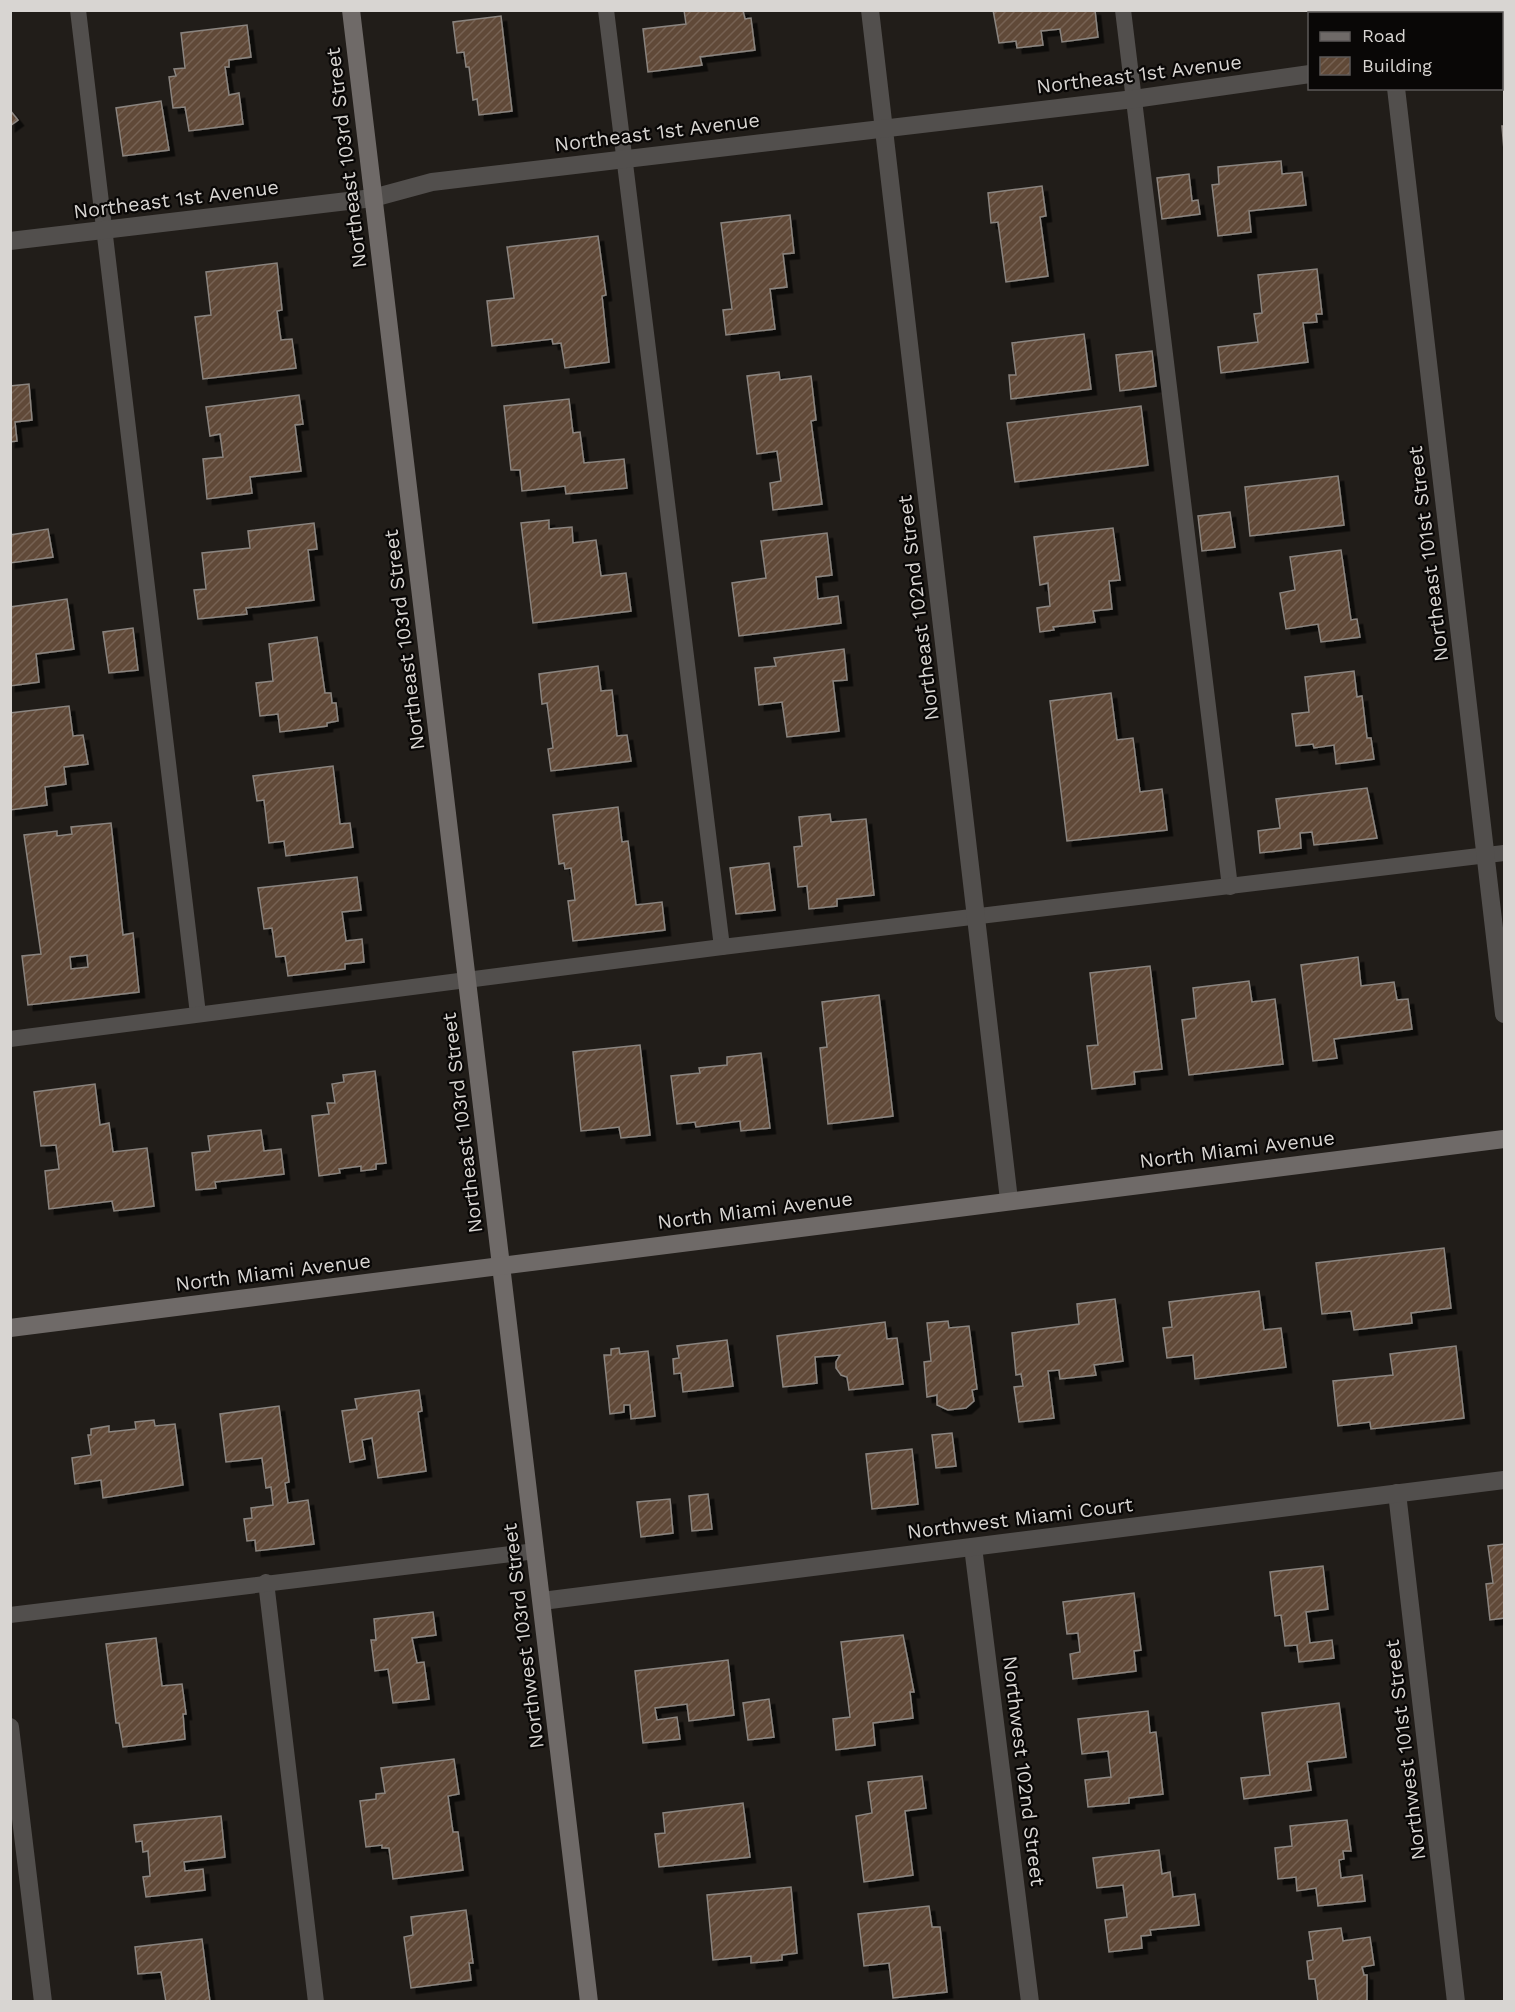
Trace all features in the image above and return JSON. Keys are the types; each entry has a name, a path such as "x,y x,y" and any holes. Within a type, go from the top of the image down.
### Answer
{"main road":[{"name":"Northeast 103rd Street","path":"351,10 501,1265"},
{"name":"North Miami Avenue","path":"10,1328 1504,1139"},
{"name":"Northwest 103rd Street","path":"501,1265 589,2001"}],"street":[{"name":"Northeast 102nd Street","path":"870,10 1009,1200"},
{"name":"Northeast 1st Avenue","path":"10,241 373,198 432,182 1134,99 1308,74"},
{"name":"Northeast 101st Street","path":"1396,90 1504,1014"},
{"name":"Northwest Miami Court","path":"542,1601 1504,1480"},
{"name":"Northwest 101st Street","path":"1397,1493 1456,2001"},
{"name":"Northwest 102nd Street","path":"973,1547 1030,2001"},
{"path":"10,1727 43,2001"}],"lane":[{"path":"78,10 198,1014"},
{"path":"606,10 722,947"},
{"path":"1123,10 1230,887"},
{"path":"10,1038 722,947 1504,853"},
{"path":"10,1615 266,1582 536,1551"},
{"path":"266,1582 316,2001"}],"building":[{"path":"684,10 743,10 745,19 751,18 755,50 700,57 702,65 648,72 643,29 686,24"},
{"path":"993,10 1095,10 1098,37 1062,42 1060,29 1041,31 1043,45 1017,48 1016,41 999,43"},
{"path":"501,16 512,111 479,115 477,99 473,100 469,67 466,67 464,52 457,53 453,22"},
{"path":"247,25 251,57 229,60 229,67 225,67 229,95 239,93 243,124 189,131 185,107 173,108 169,77 176,76 174,69 185,68 181,33"},
{"path":"161,101 169,150 123,156 116,108"},
{"path":"10,110 18,120 10,126"},
{"path":"1502,126 1504,126 1504,150"},
{"path":"1281,161 1282,174 1302,172 1306,205 1249,211 1251,232 1218,236 1212,185 1219,184 1218,167"},
{"path":"1189,174 1192,201 1198,200 1200,214 1162,219 1157,178"},
{"path":"1042,186 1046,216 1040,217 1048,276 1006,282 998,222 991,223 988,193"},
{"path":"790,215 794,253 783,254 787,287 770,289 775,329 726,335 723,310 732,309 721,223"},
{"path":"598,236 606,295 602,296 609,362 565,368 561,343 553,344 552,339 492,346 487,301 514,298 507,247"},
{"path":"277,263 282,310 277,311 281,340 292,339 296,368 203,379 195,317 211,315 206,272"},
{"path":"1317,269 1322,314 1316,314 1317,322 1303,323 1308,362 1221,373 1218,347 1258,342 1254,314 1262,313 1258,275"},
{"path":"1084,334 1091,389 1011,399 1009,375 1016,375 1012,343"},
{"path":"1152,351 1156,386 1120,391 1116,355"},
{"path":"779,372 780,380 811,376 816,420 811,421 822,504 773,510 770,483 781,481 777,451 757,454 747,376"},
{"path":"29,384 32,420 15,422 17,441 10,442 10,386"},
{"path":"299,395 303,424 295,425 301,471 250,477 252,493 207,499 203,459 223,457 220,434 210,436 206,407"},
{"path":"569,399 573,433 580,432 584,463 624,459 627,488 566,494 565,486 522,491 520,470 511,470 504,406"},
{"path":"1141,406 1148,465 1015,482 1007,423"},
{"path":"1338,476 1344,525 1250,536 1245,487"},
{"path":"1230,512 1235,547 1202,551 1198,516"},
{"path":"549,520 549,529 572,527 573,543 596,540 601,576 626,573 631,611 533,623 521,523"},
{"path":"314,523 317,549 308,550 314,600 246,608 247,614 198,619 194,590 206,589 202,553 250,548 248,531"},
{"path":"1113,528 1120,580 1109,581 1112,609 1093,611 1095,622 1053,627 1054,630 1040,632 1037,608 1050,606 1048,583 1040,585 1034,537"},
{"path":"48,529 53,557 10,563 10,535"},
{"path":"827,533 832,575 816,577 818,599 838,596 841,623 739,636 732,583 766,578 761,541"},
{"path":"1341,550 1351,620 1357,619 1360,637 1321,642 1318,624 1286,629 1280,593 1295,590 1290,557"},
{"path":"67,599 74,649 36,654 39,682 10,686 10,607"},
{"path":"133,628 138,670 109,673 103,632"},
{"path":"317,637 325,693 331,693 332,703 336,703 338,721 327,723 327,726 280,732 278,714 260,716 256,683 273,681 269,644"},
{"path":"844,649 847,680 833,681 839,731 787,737 782,702 759,705 755,668 776,666 774,658"},
{"path":"598,666 601,691 612,690 617,736 627,735 631,761 551,771 548,749 553,748 547,703 542,704 539,674"},
{"path":"1354,671 1357,697 1362,696 1367,738 1371,738 1374,759 1336,764 1334,745 1314,748 1313,744 1296,746 1292,714 1309,712 1305,677"},
{"path":"1111,693 1117,740 1133,738 1140,792 1162,789 1167,830 1067,841 1050,701"},
{"path":"69,706 73,736 83,735 88,764 64,767 66,784 45,787 47,805 10,810 10,713"},
{"path":"333,766 340,824 350,823 353,847 286,856 284,841 269,843 264,800 257,801 253,776"},
{"path":"1367,788 1377,838 1314,845 1312,832 1300,833 1301,848 1260,853 1258,831 1280,828 1276,799"},
{"path":"618,807 622,842 628,841 636,905 662,902 665,930 573,941 568,901 575,900 571,868 565,869 564,863 559,864 553,815"},
{"path":"830,814 831,822 866,819 874,895 837,899 837,906 809,909 807,886 798,887 794,847 802,846 799,817"},
{"path":"111,823 123,935 133,933 139,992 28,1005 22,956 41,954 24,835 57,831 57,836 72,834 71,827","holes":["87,955 88,967 71,969 70,957"]},
{"path":"769,863 775,910 736,914 730,868"},
{"path":"357,877 361,910 342,912 346,941 362,939 364,962 345,964 345,969 288,976 285,956 276,957 272,928 264,929 258,888"},
{"path":"1358,957 1361,986 1394,982 1397,1000 1408,999 1412,1029 1334,1039 1337,1058 1313,1061 1301,965"},
{"path":"1150,966 1162,1069 1134,1072 1135,1084 1092,1089 1087,1046 1098,1045 1090,973"},
{"path":"1249,981 1252,1002 1275,999 1283,1064 1189,1075 1182,1020 1196,1018 1193,988"},
{"path":"879,995 893,1116 828,1124 820,1048 827,1047 822,1002"},
{"path":"640,1045 650,1135 621,1138 619,1127 581,1131 573,1052"},
{"path":"761,1053 770,1128 741,1131 740,1121 696,1127 695,1122 677,1124 671,1076 700,1073 699,1068 727,1065 727,1057"},
{"path":"375,1071 386,1163 376,1164 376,1169 361,1171 361,1166 339,1169 340,1173 319,1176 312,1116 329,1114 327,1103 335,1103 332,1084 344,1082 343,1075"},
{"path":"95,1084 100,1125 109,1123 113,1152 147,1148 154,1206 114,1211 112,1201 49,1209 45,1171 59,1169 56,1145 41,1146 34,1092"},
{"path":"261,1130 264,1151 281,1149 284,1174 215,1182 216,1188 196,1190 192,1153 210,1151 208,1136"},
{"path":"1444,1248 1451,1308 1411,1313 1412,1323 1354,1330 1351,1311 1322,1314 1316,1263"},
{"path":"1259,1291 1264,1330 1281,1328 1286,1367 1195,1379 1193,1355 1167,1358 1163,1328 1172,1327 1169,1302"},
{"path":"1115,1299 1123,1361 1094,1365 1096,1375 1060,1379 1059,1370 1048,1371 1054,1418 1019,1422 1014,1387 1023,1386 1021,1374 1016,1375 1012,1333 1079,1324 1077,1304"},
{"path":"948,1321 949,1328 969,1326 977,1389 972,1390 974,1401 966,1408 948,1410 937,1405 937,1395 927,1397 924,1362 931,1361 927,1323"},
{"path":"885,1322 887,1339 897,1338 903,1384 849,1390 847,1377 841,1375 836,1368 840,1355 815,1357 817,1383 783,1387 777,1336"},
{"path":"727,1340 733,1386 683,1392 681,1373 674,1374 673,1359 679,1358 677,1346"},
{"path":"1456,1346 1464,1418 1371,1429 1370,1422 1338,1426 1333,1381 1393,1375 1390,1354"},
{"path":"619,1348 620,1354 648,1351 655,1416 631,1419 630,1405 624,1405 624,1412 610,1414 604,1355 611,1355 611,1349"},
{"path":"419,1390 422,1411 418,1412 426,1471 378,1478 372,1438 362,1440 365,1459 350,1462 342,1411 357,1409 355,1399"},
{"path":"279,1406 289,1482 285,1483 288,1503 308,1500 314,1544 256,1551 255,1540 247,1541 244,1519 252,1518 251,1508 273,1505 271,1487 266,1488 262,1458 226,1462 220,1414"},
{"path":"154,1420 155,1426 175,1424 183,1485 103,1498 101,1480 75,1484 72,1458 91,1455 88,1435 91,1435 91,1429 109,1426 109,1432 136,1429 135,1422"},
{"path":"952,1433 956,1466 936,1468 932,1435"},
{"path":"912,1449 918,1504 872,1509 866,1454"},
{"path":"708,1494 712,1529 692,1531 689,1496"},
{"path":"670,1499 673,1533 641,1537 637,1502"},
{"path":"1504,1544 1504,1618 1490,1620 1486,1584 1493,1583 1488,1546"},
{"path":"1323,1566 1328,1609 1306,1612 1310,1643 1332,1640 1334,1658 1299,1662 1297,1645 1285,1646 1281,1615 1275,1616 1270,1572"},
{"path":"1134,1593 1141,1650 1134,1651 1136,1671 1073,1679 1070,1654 1080,1652 1078,1633 1067,1634 1063,1602"},
{"path":"433,1612 436,1635 412,1638 417,1663 424,1662 429,1699 393,1703 388,1669 375,1671 371,1640 376,1640 374,1619"},
{"path":"903,1635 914,1692 910,1692 913,1718 873,1723 875,1745 836,1750 833,1719 850,1717 841,1642"},
{"path":"156,1638 162,1686 182,1684 186,1714 183,1714 185,1739 123,1747 119,1723 116,1723 106,1644"},
{"path":"728,1660 734,1715 689,1721 687,1704 655,1708 657,1720 677,1717 680,1739 643,1743 635,1671"},
{"path":"769,1699 774,1737 748,1740 743,1703"},
{"path":"1339,1703 1346,1757 1307,1762 1311,1790 1244,1799 1241,1778 1270,1775 1262,1713"},
{"path":"1148,1711 1150,1733 1156,1732 1163,1794 1129,1798 1129,1803 1088,1807 1085,1780 1111,1777 1108,1751 1082,1754 1078,1719"},
{"path":"454,1759 459,1794 448,1796 453,1832 458,1832 463,1870 393,1879 389,1848 382,1848 382,1845 366,1847 360,1801 376,1799 376,1794 385,1793 381,1768"},
{"path":"922,1776 926,1808 905,1811 913,1875 864,1882 856,1816 872,1813 868,1782"},
{"path":"743,1803 750,1857 659,1867 655,1834 665,1833 663,1813"},
{"path":"221,1816 225,1857 184,1862 185,1871 203,1869 205,1890 146,1897 143,1877 150,1876 148,1851 143,1852 142,1841 136,1842 134,1825"},
{"path":"1347,1820 1351,1851 1343,1851 1344,1859 1339,1860 1341,1878 1362,1875 1365,1901 1318,1906 1316,1888 1297,1891 1296,1877 1278,1879 1275,1848 1292,1846 1290,1826"},
{"path":"1159,1850 1162,1874 1170,1872 1173,1897 1195,1894 1199,1925 1150,1930 1151,1935 1141,1936 1142,1948 1109,1952 1105,1920 1127,1917 1123,1885 1097,1888 1093,1858"},
{"path":"791,1887 797,1953 782,1955 782,1960 751,1963 751,1956 713,1960 707,1895"},
{"path":"929,1906 932,1927 940,1927 947,1992 893,1998 889,1963 864,1966 858,1914"},
{"path":"466,1910 473,1963 469,1963 471,1980 411,1988 404,1937 413,1935 411,1917"},
{"path":"1341,1928 1343,1941 1370,1937 1374,1965 1362,1967 1364,1975 1367,1975 1367,2002 1318,2002 1315,1979 1309,1979 1307,1961 1313,1960 1309,1932"},
{"path":"202,1939 210,2002 166,2002 161,1972 138,1974 135,1947"}]}
